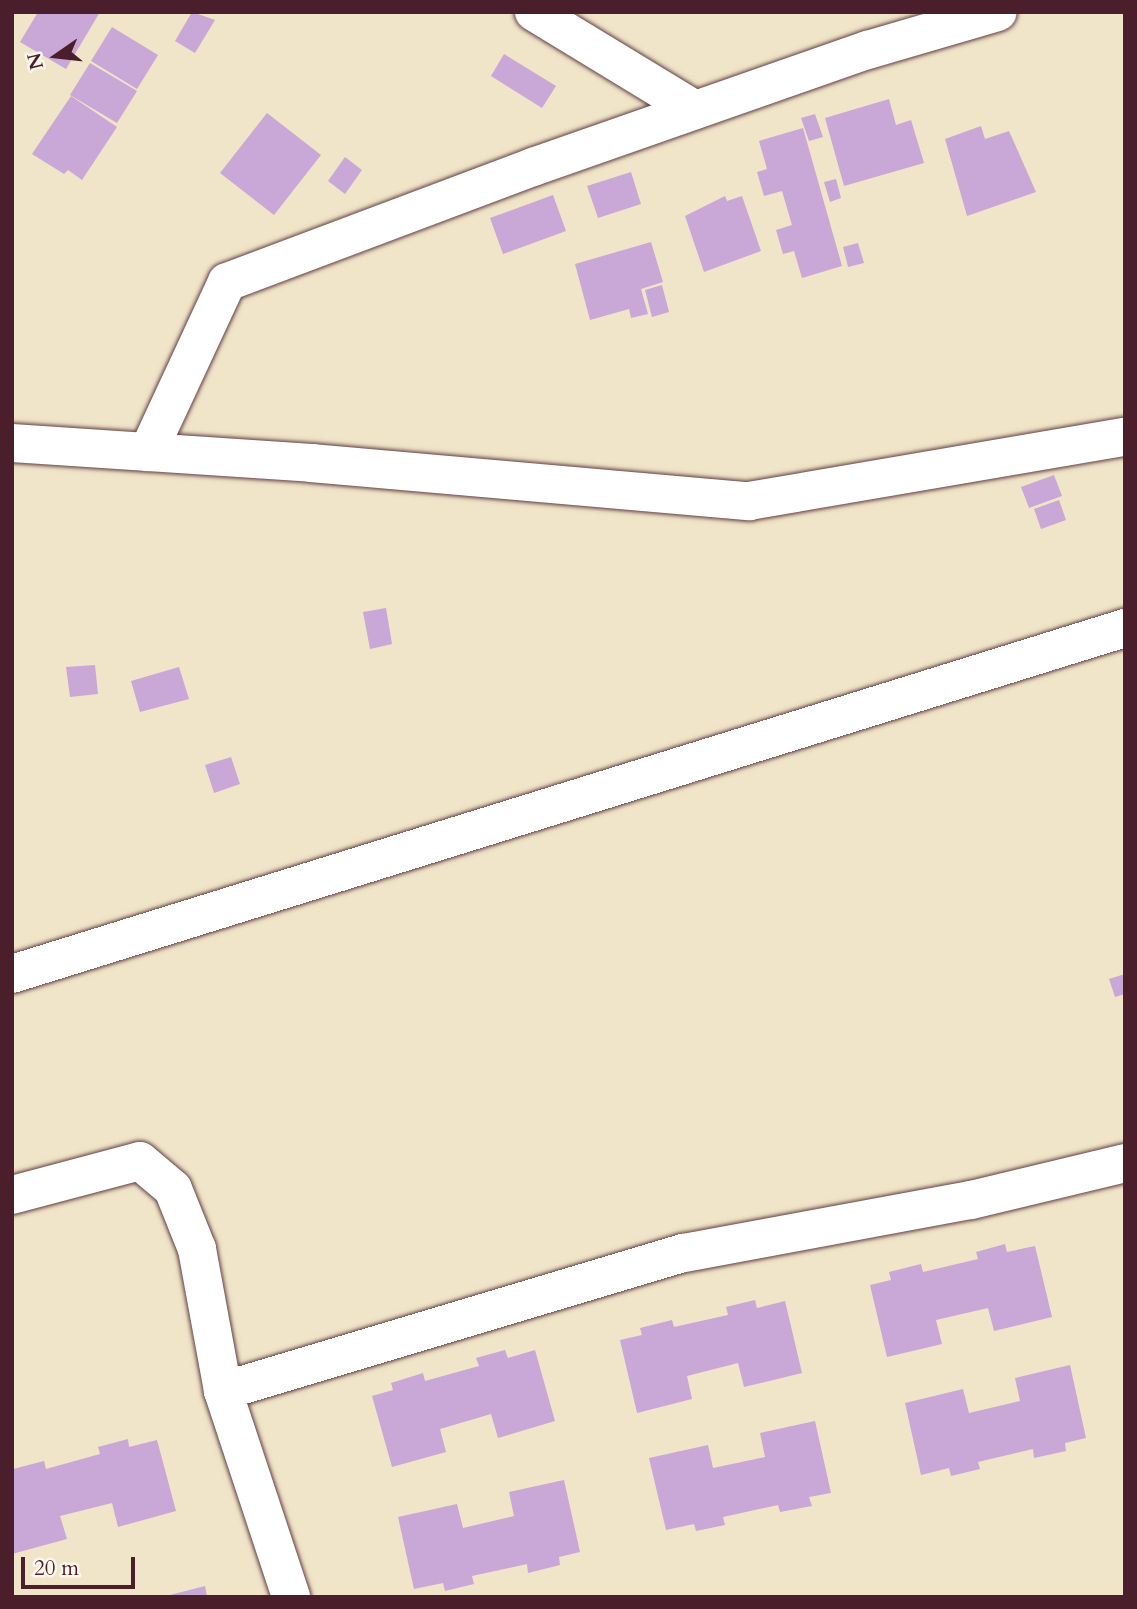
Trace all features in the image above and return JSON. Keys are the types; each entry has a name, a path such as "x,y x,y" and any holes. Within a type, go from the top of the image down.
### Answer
{"main road":[{"path":"534,12 695,110"},
{"path":"148,452 227,282 695,110 868,50 998,12"},
{"path":"12,443 749,501 1125,437"},
{"path":"12,974 1125,628"},
{"path":"12,1195 140,1161 173,1189 197,1249 223,1391 291,1597"},
{"path":"223,1391 684,1253 971,1200 1125,1163"}],"building":[{"path":"38,12 100,12 66,69 20,42"},
{"path":"192,12 215,20 195,53 175,41"},
{"path":"112,27 158,55 137,89 91,61"},
{"path":"504,54 556,86 542,108 491,76"},
{"path":"90,63 137,91 117,123 70,95"},
{"path":"71,96 117,127 82,180 68,170 64,174 32,154"},
{"path":"889,99 896,125 911,120 924,163 844,186 825,118"},
{"path":"267,113 321,155 274,215 220,173"},
{"path":"815,114 823,137 809,141 801,118"},
{"path":"981,126 985,139 1009,131 1036,192 967,216 945,139"},
{"path":"803,128 842,266 802,278 794,251 783,254 776,230 792,225 782,191 764,196 757,172 767,169 759,141"},
{"path":"345,157 362,170 345,194 328,181"},
{"path":"631,172 641,204 598,218 587,186"},
{"path":"836,179 841,198 830,202 824,182"},
{"path":"553,195 566,231 503,254 490,218"},
{"path":"725,196 727,201 742,196 761,251 704,272 685,216"},
{"path":"651,242 663,282 641,289 648,314 631,318 629,309 590,320 575,264"},
{"path":"858,243 864,263 848,267 843,247"},
{"path":"662,285 669,312 652,317 645,290"},
{"path":"1054,475 1062,496 1029,508 1021,487"},
{"path":"1059,500 1066,520 1041,529 1034,509"},
{"path":"386,608 392,644 370,649 363,612"},
{"path":"95,665 98,694 70,697 66,667"},
{"path":"179,667 189,699 140,712 131,681"},
{"path":"231,757 240,784 214,793 205,765"},
{"path":"1125,974 1125,994 1115,997 1109,979"},
{"path":"1005,1244 1007,1252 1035,1246 1052,1317 994,1331 988,1308 936,1320 942,1344 887,1357 870,1285 891,1280 889,1272 921,1264 923,1272 978,1259 976,1252"},
{"path":"755,1300 757,1308 785,1301 802,1373 744,1387 738,1363 687,1376 692,1399 637,1413 620,1340 642,1335 640,1328 672,1320 674,1327 728,1315 726,1307"},
{"path":"505,1350 508,1358 535,1350 555,1421 498,1438 491,1414 440,1429 446,1452 392,1467 372,1396 393,1390 391,1383 423,1373 425,1381 479,1366 476,1358"},
{"path":"1070,1365 1086,1438 1065,1443 1066,1451 1034,1458 1033,1449 978,1462 980,1469 951,1476 949,1468 921,1475 905,1403 963,1389 969,1413 1020,1401 1015,1378"},
{"path":"815,1421 831,1493 809,1497 812,1506 780,1512 778,1505 723,1517 725,1525 696,1531 694,1524 666,1530 649,1458 708,1445 713,1468 765,1457 760,1433"},
{"path":"128,1439 129,1447 157,1440 176,1511 118,1527 112,1503 60,1516 67,1539 12,1554 13,1469 44,1461 46,1469 100,1454 98,1447"},
{"path":"564,1480 580,1552 559,1557 560,1565 528,1573 527,1564 472,1576 474,1584 445,1591 443,1583 414,1589 398,1517 457,1504 463,1528 514,1516 509,1492"},
{"path":"205,1586 207,1597 166,1597 166,1596"}]}
